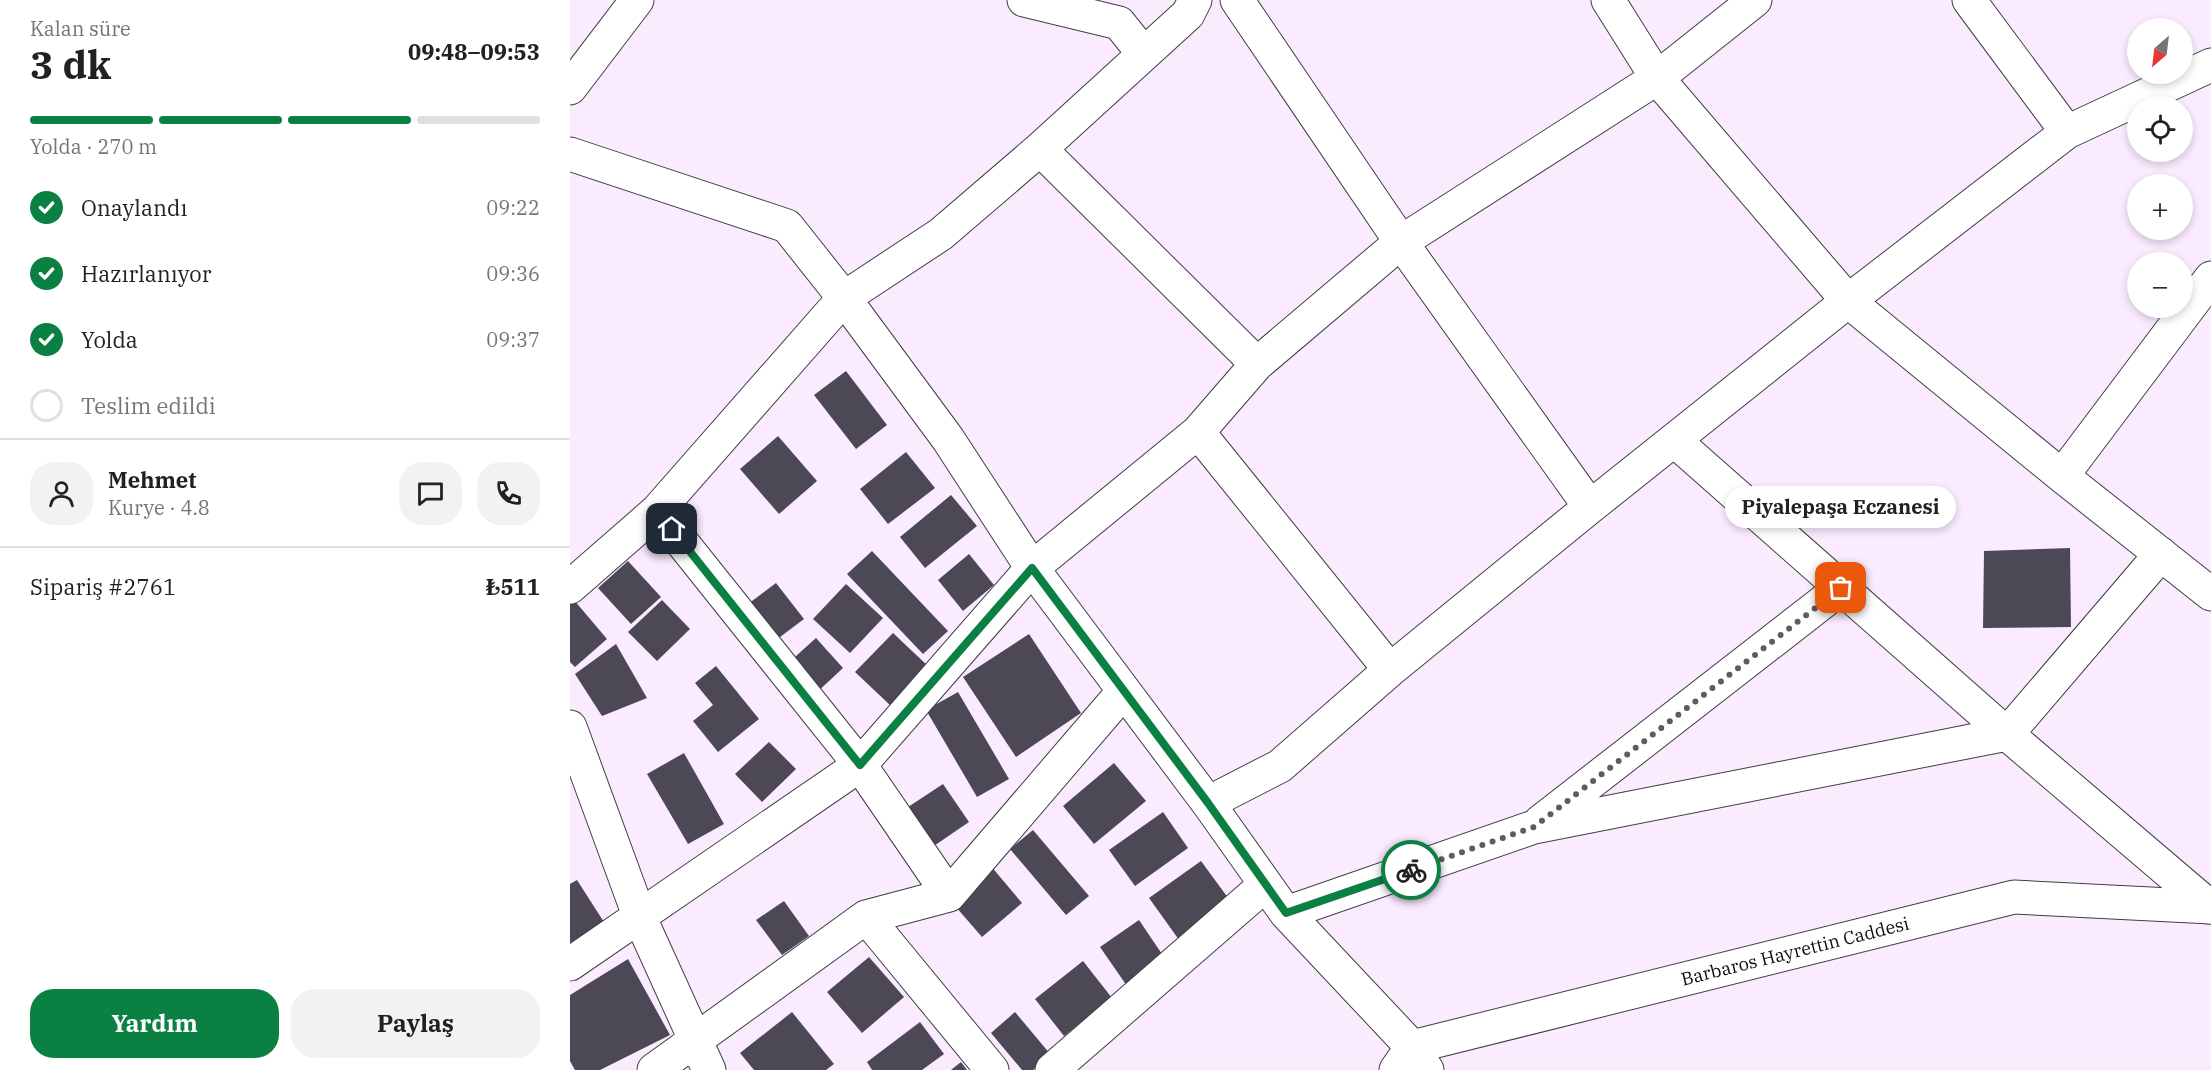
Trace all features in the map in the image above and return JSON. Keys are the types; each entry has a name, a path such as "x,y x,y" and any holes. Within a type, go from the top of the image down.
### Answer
{"street":[{"path":"570,88 637,0"},
{"path":"1024,0 1119,22 1143,53"},
{"path":"570,587 657,510 844,297 941,234 1040,149 1188,14 1195,0"},
{"path":"1237,0 1401,242 1590,507"},
{"path":"1608,0 1656,78 1848,301 2211,594"},
{"path":"570,964 860,765 1032,568 1198,432 1257,364 1401,242 1656,78 1755,0"},
{"path":"1969,0 2067,132"},
{"path":"1208,803 1280,766 1390,670 1590,507 1848,301 2067,132 2211,65"},
{"path":"1040,149 1257,364"},
{"path":"570,154 787,226 844,297 948,439 1032,568 1208,803 1265,885 1412,1062"},
{"path":"2062,476 2211,278"},
{"path":"1198,432 1390,670"},
{"path":"1675,441 2007,734 2210,907"},
{"path":"657,510 860,765 949,895"},
{"path":"1286,913 1534,827 2007,734 2161,554"},
{"path":"1534,827 1841,588"},
{"path":"654,1070 701,1056 866,917 949,895 1123,692"},
{"path":"570,726 640,918 701,1056"},
{"path":"1052,1070 1265,885"},
{"name":"Barbaros Hayrettin Caddesi","path":"1412,1062 2014,897 2210,907"},
{"path":"866,917 992,1070"}],"building":[{"path":"846,371 887,425 856,449 814,395"},
{"path":"778,436 817,481 779,514 740,469"},
{"path":"906,452 935,488 888,524 860,489"},
{"path":"951,495 977,526 925,568 900,537"},
{"path":"2070,548 2071,627 1983,628 1984,551"},
{"path":"872,551 948,631 923,654 847,574"},
{"path":"969,554 994,585 963,611 938,580"},
{"path":"628,561 661,597 631,624 598,588"},
{"path":"776,583 804,619 772,643 744,607"},
{"path":"846,584 883,618 850,653 813,619"},
{"path":"574,600 607,639 575,667 570,662 570,603"},
{"path":"662,600 690,629 657,661 628,632"},
{"path":"893,633 929,667 891,706 855,672"},
{"path":"1029,634 1081,713 1016,757 963,677"},
{"path":"816,638 843,668 814,695 786,665"},
{"path":"616,644 647,698 602,716 575,674"},
{"path":"716,666 759,719 718,752 693,721 713,705 695,683"},
{"path":"958,692 1009,779 977,797 926,710"},
{"path":"769,742 796,769 762,802 735,774"},
{"path":"684,753 724,824 688,844 647,774"},
{"path":"1114,763 1146,801 1094,844 1063,806"},
{"path":"943,784 969,822 928,850 902,811"},
{"path":"1163,812 1188,848 1135,886 1109,850"},
{"path":"1033,830 1089,896 1066,915 1010,849"},
{"path":"1201,861 1234,906 1182,944 1149,898"},
{"path":"990,865 1022,903 982,937 949,899"},
{"path":"577,880 609,930 570,954 570,884"},
{"path":"784,901 809,936 782,955 756,920"},
{"path":"1139,920 1166,960 1127,986 1100,947"},
{"path":"869,957 904,997 862,1033 827,992"},
{"path":"628,959 670,1035 600,1070 575,1070 570,1061 570,995"},
{"path":"1083,961 1112,998 1064,1036 1035,999"},
{"path":"792,1012 834,1064 826,1070 754,1070 740,1053"},
{"path":"1015,1012 1051,1055 1033,1070 1022,1070 991,1033"},
{"path":"920,1022 944,1054 922,1070 872,1070 867,1062"},
{"path":"961,1062 967,1070 951,1070"}],"way so far":[{"path":"1411,870 1534,827 1841,588"}],"place":[{"name":"Piyalepaşa Eczanesi","path":"1841,588"}],"route":[{"path":"672,529 860,765 1032,568 1208,803 1286,913 1411,870"}]}
